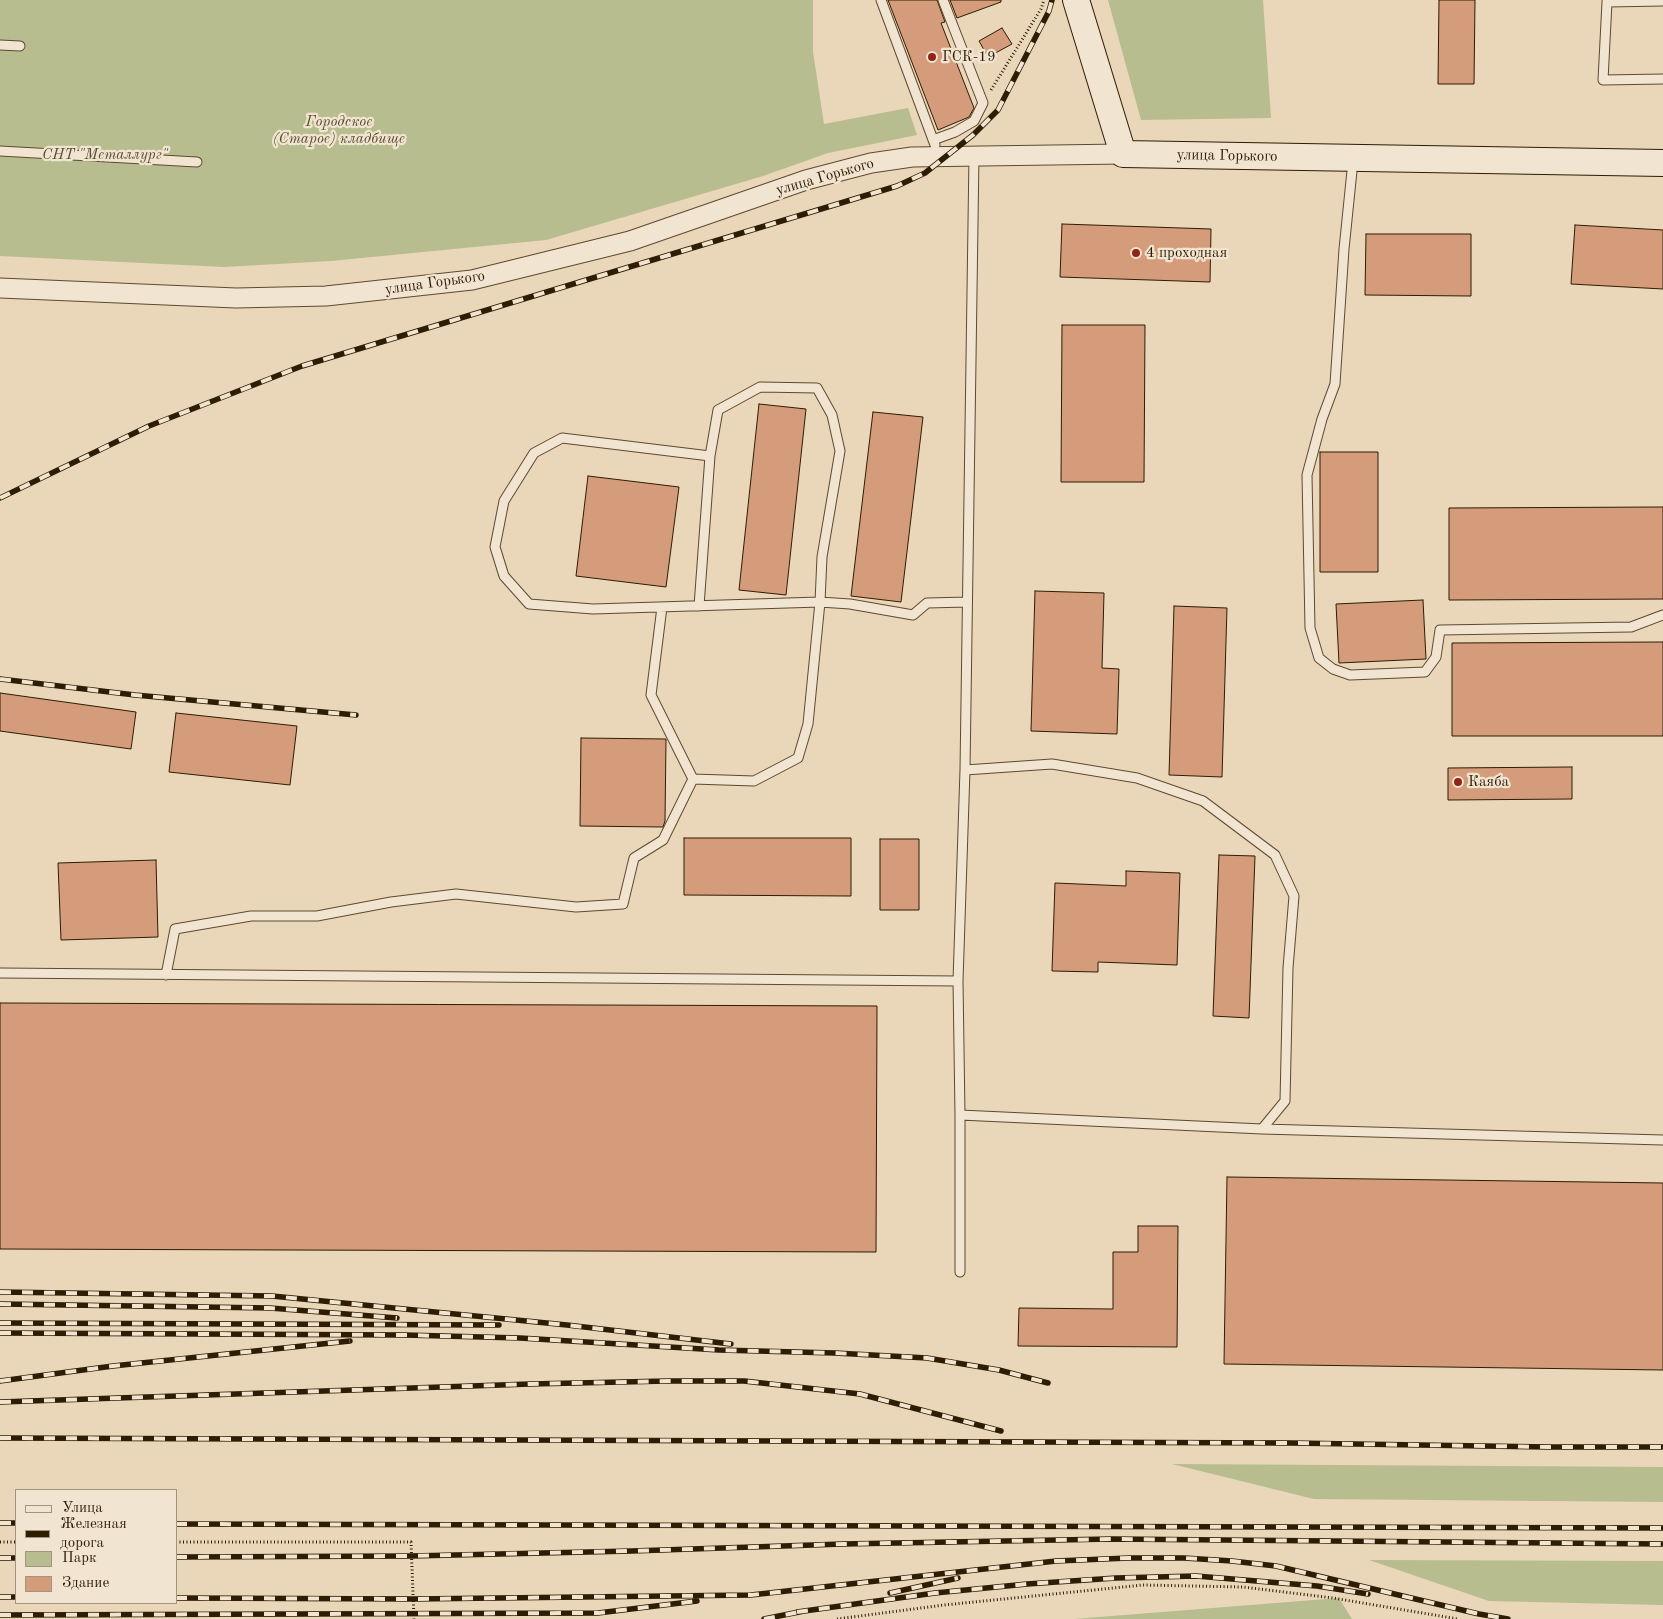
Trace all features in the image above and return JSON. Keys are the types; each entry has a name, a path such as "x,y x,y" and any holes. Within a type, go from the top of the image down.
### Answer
{"main road":[{"path":"1076,0 1123,154"},
{"name":"улица Горького","path":"1123,154 1663,163"}],"street":[{"name":"улица Горького","path":"0,288 236,298 326,296 472,280 630,241 806,180 871,163 912,156 936,148 974,155 1123,154"}],"lane":[{"path":"881,0 936,148 955,132 974,121 984,103 943,0"},
{"path":"1663,1 1607,2 1603,80 1663,79"},
{"path":"0,45 20,46"},
{"path":"0,151 197,162"},
{"path":"960,1272 958,980 965,770 974,155"},
{"path":"1353,158 1344,249 1335,384 1322,419 1307,475 1310,628 1319,658 1333,669 1350,675 1425,672 1436,657 1440,630 1631,627 1663,616"},
{"path":"693,779 754,781 798,758 808,724 820,602 822,557 840,451 832,415 817,388 760,387 718,410 710,456 699,606"},
{"path":"710,456 562,438 534,452 504,501 495,547 504,576 529,604 593,608 820,602 850,604 913,615 927,603 967,602"},
{"path":"662,607 651,695 693,779"},
{"path":"965,770 1052,764 1137,778 1203,801 1275,855 1294,896 1288,968 1285,1101 1262,1129"},
{"path":"166,975 175,929 251,916 316,916 391,902 456,894 576,907 623,904 634,858 663,840 693,779"},
{"path":"0,974 958,980"},
{"path":"960,1114 1262,1129 1663,1140"}],"path":[{"path":"984,103 1041,9 1044,0"},
{"path":"0,1542 15,1542"},
{"path":"178,1542 411,1542 414,1619"},
{"path":"837,1619 944,1605 1143,1585 1243,1586 1333,1598 1458,1619"}],"green space":[{"name":"Городское (Старое) кладбище","path":"0,0 813,0 813,52 824,124 908,108 917,135 828,153 763,176 546,240 331,261 224,267 0,256"},
{"path":"1108,0 1263,0 1271,118 1141,120"},
{"path":"1172,1464 1663,1467 1663,1502 1314,1499"},
{"path":"1369,1560 1663,1561 1663,1605 1489,1601"},
{"path":"1339,1598 1352,1619 1074,1619"}],"building":[{"name":"ГСК-19","path":"888,0 937,0 945,22 941,23 974,108 969,117 938,130"},
{"path":"950,0 1001,0 1001,2 957,18"},
{"path":"1439,0 1475,0 1474,84 1438,84"},
{"path":"1002,28 1012,44 988,57 979,41"},
{"name":"4 проходная","path":"1062,224 1211,229 1210,282 1060,277"},
{"path":"1575,225 1663,230 1663,289 1571,284"},
{"path":"1366,234 1471,234 1471,296 1365,295"},
{"path":"1062,325 1145,325 1144,482 1061,482"},
{"path":"759,404 806,409 786,595 739,590"},
{"path":"873,412 923,417 901,602 851,596"},
{"path":"1320,452 1378,452 1378,572 1320,572"},
{"path":"588,476 679,487 666,587 576,576"},
{"path":"1663,507 1663,599 1449,600 1449,508"},
{"path":"1035,591 1104,593 1102,668 1119,669 1117,734 1031,731"},
{"path":"1423,600 1426,659 1339,663 1336,604"},
{"path":"1174,606 1227,608 1222,777 1169,775"},
{"path":"1663,642 1663,736 1452,736 1452,643"},
{"path":"0,693 136,712 131,749 0,731"},
{"path":"176,713 297,726 290,785 169,772"},
{"path":"581,738 666,739 665,821 663,827 580,826"},
{"path":"1572,767 1572,799 1448,800 1448,768"},
{"path":"684,838 851,838 851,896 684,895"},
{"path":"880,839 919,839 919,910 880,910"},
{"path":"1219,855 1255,856 1249,1018 1213,1016"},
{"path":"156,860 158,937 61,940 58,863"},
{"path":"1126,871 1180,873 1177,965 1098,962 1098,972 1052,971 1055,883 1126,886"},
{"path":"0,1003 877,1006 876,1252 0,1249"},
{"path":"1227,1177 1663,1183 1663,1370 1224,1364"},
{"path":"1138,1226 1178,1226 1177,1347 1018,1346 1019,1308 1113,1309 1113,1252 1138,1252"}],"railway":[{"path":"0,498 149,426 302,366 897,186 925,173 973,135 998,110 1049,11 1052,0"},
{"path":"0,679 135,695 356,715"},
{"path":"0,1292 272,1296 567,1325 731,1344"},
{"path":"0,1304 270,1308 397,1318"},
{"path":"0,1323 499,1325"},
{"path":"0,1333 405,1335 520,1338 719,1350 835,1353 927,1358 999,1370 1048,1383"},
{"path":"0,1381 113,1366 350,1341"},
{"path":"0,1402 530,1384 744,1381 860,1394 1001,1431"},
{"path":"0,1438 1291,1443 1663,1447"},
{"path":"0,1523 15,1523"},
{"path":"178,1524 1663,1528"},
{"path":"178,1557 411,1556 843,1544 1112,1539 1663,1544"},
{"path":"0,1558 15,1558"},
{"path":"178,1598 414,1599 751,1595 1056,1561 1184,1558 1276,1566 1479,1614 1508,1619"},
{"path":"797,1612 935,1593 1116,1578 1196,1576 1317,1586 1368,1594"},
{"path":"890,1593 958,1578"},
{"path":"0,1597 15,1597"},
{"path":"0,1615 598,1613 697,1601"},
{"path":"764,1619 804,1611"}],"place":[{"name":"ГСК-19","path":"932,57"},
{"name":"4 проходная","path":"1136,253"},
{"name":"Каяба","path":"1458,782"}],"park label":[{"name":"СНТ \"Металлург\"","path":"105,155"}]}
